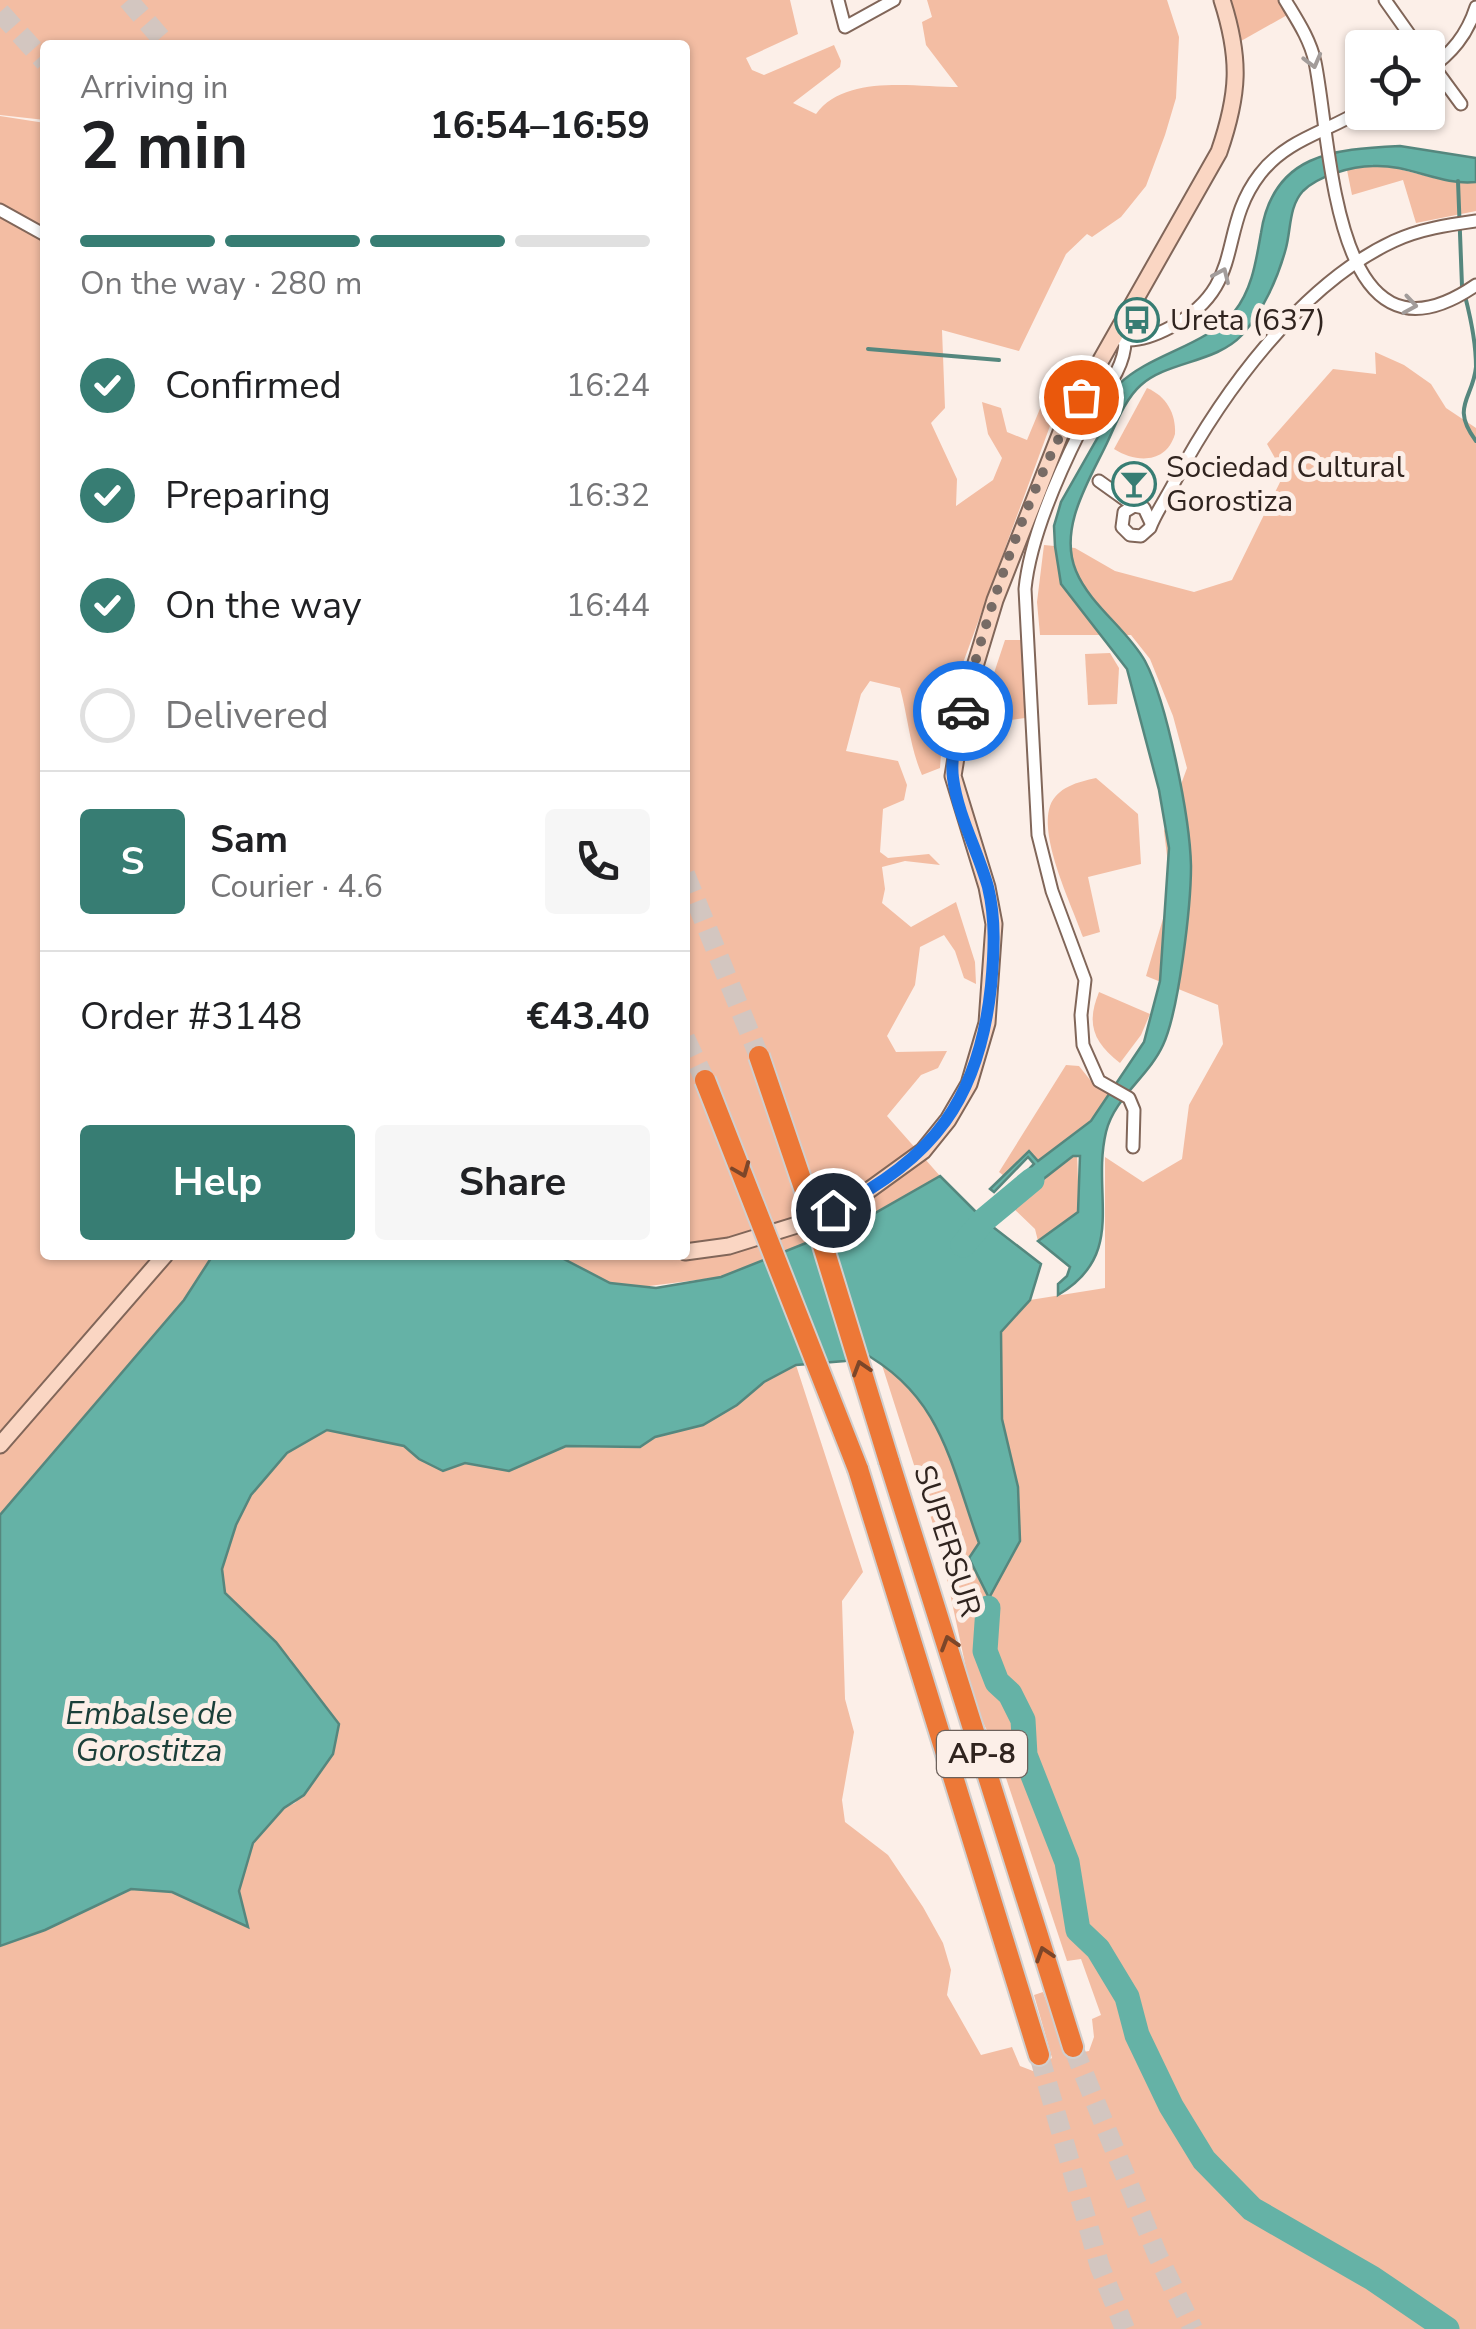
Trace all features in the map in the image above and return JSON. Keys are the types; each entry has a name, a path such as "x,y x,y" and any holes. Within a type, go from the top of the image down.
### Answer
{"highway":[{"name":"SUPERSUR","path":"758,1056 817,1226 1073,2047"},
{"name":"AP-8","path":"705,1080 858,1469 1039,2055"}],"street":[{"path":"838,0 845,26 894,0"},
{"path":"690,1251 729,1246 833,1210 895,1174 922,1151 960,1102 979,1057 994,961 988,887 953,776 966,696 995,600 1063,427 1121,339 1225,134 1237,83 1236,54 1222,0"},
{"path":"1285,0 1314,57 1341,215 1356,264 1373,290 1386,300 1431,308 1475,289"},
{"path":"1384,0 1406,30"},
{"path":"1445,55 1469,27 1476,7"},
{"path":"1445,84 1461,104"},
{"path":"1121,339 1162,332 1200,308 1226,271 1240,209 1260,173 1278,154 1345,118"},
{"path":"0,210 40,232"},
{"path":"1134,506 1122,516 1125,531 1140,536 1200,436 1241,378 1290,321 1356,264 1393,241 1471,222"},
{"path":"1121,339 1126,356 1081,429 1031,551 1026,589 1038,836 1052,891 1085,980 1084,1045 1099,1080 1129,1098 1136,1122 1133,1147"},
{"path":"1099,481 1148,512 1151,523"},
{"path":"0,1445 161,1260"}],"shaded area":[{"path":"0,0 790,0 798,34 746,58 752,70 764,75 834,45 840,67 793,103 816,114 829,101 862,88 958,87 926,45 922,22 932,17 927,0 1167,0 1179,37 1176,98 1146,186 1121,217 1092,237 1087,234 1066,254 1019,351 942,330 945,408 931,423 957,479 956,506 993,480 1002,458 988,434 982,402 1001,408 1007,432 1027,440 1049,387 1061,396 956,682 943,729 940,768 922,775 900,688 870,681 861,694 846,751 898,761 907,785 904,800 883,809 880,852 888,858 929,854 940,865 905,861 882,867 882,903 911,927 956,902 975,962 976,984 964,978 955,951 944,935 920,947 915,985 887,1036 896,1052 947,1051 938,1068 921,1075 887,1116 940,1176 861,1221 721,1277 633,1288 610,1283 566,1260 690,1260 690,40 40,40 40,119 0,115"},
{"path":"1230,0 1280,0 1289,14 1241,41"},
{"path":"0,116 40,122 40,1260 210,1260 184,1300 0,1515"},
{"path":"1370,165 1450,181 1476,182 1476,211 1416,223 1403,180 1352,195 1347,170"},
{"path":"1375,352 1404,365 1431,384 1446,408 1476,428 1476,2329 0,2329 0,1946 45,1930 131,1889 172,1892 247,1926 239,1891 253,1843 284,1808 295,1803 333,1754 291,1659 225,1593 222,1569 236,1525 251,1495 287,1453 327,1430 404,1446 419,1459 443,1470 465,1463 509,1471 566,1446 639,1447 655,1437 702,1425 796,1365 863,1572 842,1601 845,1699 854,1732 842,1800 845,1822 888,1855 923,1907 943,1943 951,1970 947,1995 981,2055 1012,2047 1020,2066 1033,2071 1052,2058 1034,1995 1043,1992 1066,2055 1089,2051 1094,2037 1092,2019 1101,2015 1081,1959 1067,1961 998,1754 973,1701 940,1546 881,1362 905,1381 940,1428 979,1543 999,1580 1020,1541 1018,1487 1002,1419 1001,1331 1030,1300 1105,1288 1105,1157 1143,1182 1182,1159 1189,1105 1223,1044 1218,1005 1146,976 1165,912 1169,872 1164,831 1187,768 1173,716 1150,659 1131,635 1040,635 1037,602 1044,545 1075,548 1115,571 1194,592 1232,580 1284,474 1267,444 1333,369 1376,374"},
{"path":"1147,388 1168,406 1175,434 1158,456 1132,457 1114,449"},
{"path":"1005,640 1021,640 1025,718 988,723 986,697"},
{"path":"1110,653 1119,668 1117,704 1088,705 1085,654"},
{"path":"1096,778 1138,814 1141,864 1088,877 1100,932 1083,937 1053,854 1048,820 1050,806 1058,794"},
{"path":"1099,992 1150,1014 1141,1035 1120,1063 1094,1032 1093,1014"},
{"path":"1066,1065 1079,1066 1095,1086 1109,1094 1091,1121 1038,1161 1028,1151 1004,1176 999,1172"},
{"path":"1077,1154 1079,1208 1075,1216 1038,1241 1035,1229 1010,1205"}],"water":[{"path":"1400,146 1476,158 1476,182 1450,181 1399,168 1373,166 1336,173 1309,186 1295,204 1279,271 1250,326 1219,351 1152,377 1135,391 1121,412 1078,505 1071,538 1076,571 1090,595 1137,649 1153,680 1176,761 1191,866 1183,957 1169,1029 1157,1056 1110,1120 1103,1155 1100,1242 1080,1279 1058,1295 1058,1284 1070,1267 1038,1241 1078,1212 1080,1156 1073,1156 1010,1205 1001,1197 1034,1164 1028,1157 994,1192 990,1189 1029,1151 1038,1161 1091,1121 1144,1042 1160,981 1169,848 1159,790 1127,669 1061,584 1054,526 1061,502 1123,393 1118,385 1146,365 1208,334 1234,312 1252,275 1268,207 1278,186 1310,161 1330,154"},
{"name":"Embalse de Gorostitza","path":"940,1176 984,1220 1041,1264 1030,1300 1001,1332 1002,1419 1018,1487 1020,1541 989,1598 969,1558 979,1543 939,1434 909,1388 860,1351 845,1361 796,1365 764,1382 737,1405 703,1425 655,1437 640,1447 566,1446 509,1471 465,1463 443,1471 404,1446 327,1430 287,1453 251,1495 236,1525 222,1569 225,1593 276,1642 339,1724 333,1754 304,1795 284,1808 253,1843 239,1891 248,1927 172,1892 131,1889 45,1930 0,1946 0,1515 184,1300 210,1260 566,1260 610,1283 656,1288 721,1277 861,1221"}],"waterway":[{"path":"1458,181 1462,286"},
{"path":"1465,296 1476,367 1464,411 1476,441"},
{"path":"868,349 999,360"},
{"path":"963,1245 984,1220 1032,1180"},
{"path":"988,1608 985,1651 997,1682 1010,1694 1023,1720 1025,1755 1067,1862 1078,1930 1098,1949 1127,1997 1137,2035 1171,2106 1204,2160 1252,2209 1372,2278 1447,2329"}],"tunnel":[{"path":"128,0 163,40"},
{"path":"0,12 40,56"},
{"path":"690,886 759,1056"},
{"path":"690,1048 705,1080"},
{"path":"1073,2047 1157,2254 1193,2329"},
{"path":"1039,2055 1100,2267 1125,2329"}],"way so far":[{"path":"963,711 995,600 1024,522 1063,427 1081,397"}],"place":[{"name":"Ureta (637)","path":"1137,320"},
{"name":"Sociedad Cultural Gorostiza","path":"1134,484"}],"route":[{"path":"833,1210 895,1174 922,1151 960,1102 979,1057 994,961 994,924 988,887 953,776 963,711"}]}
